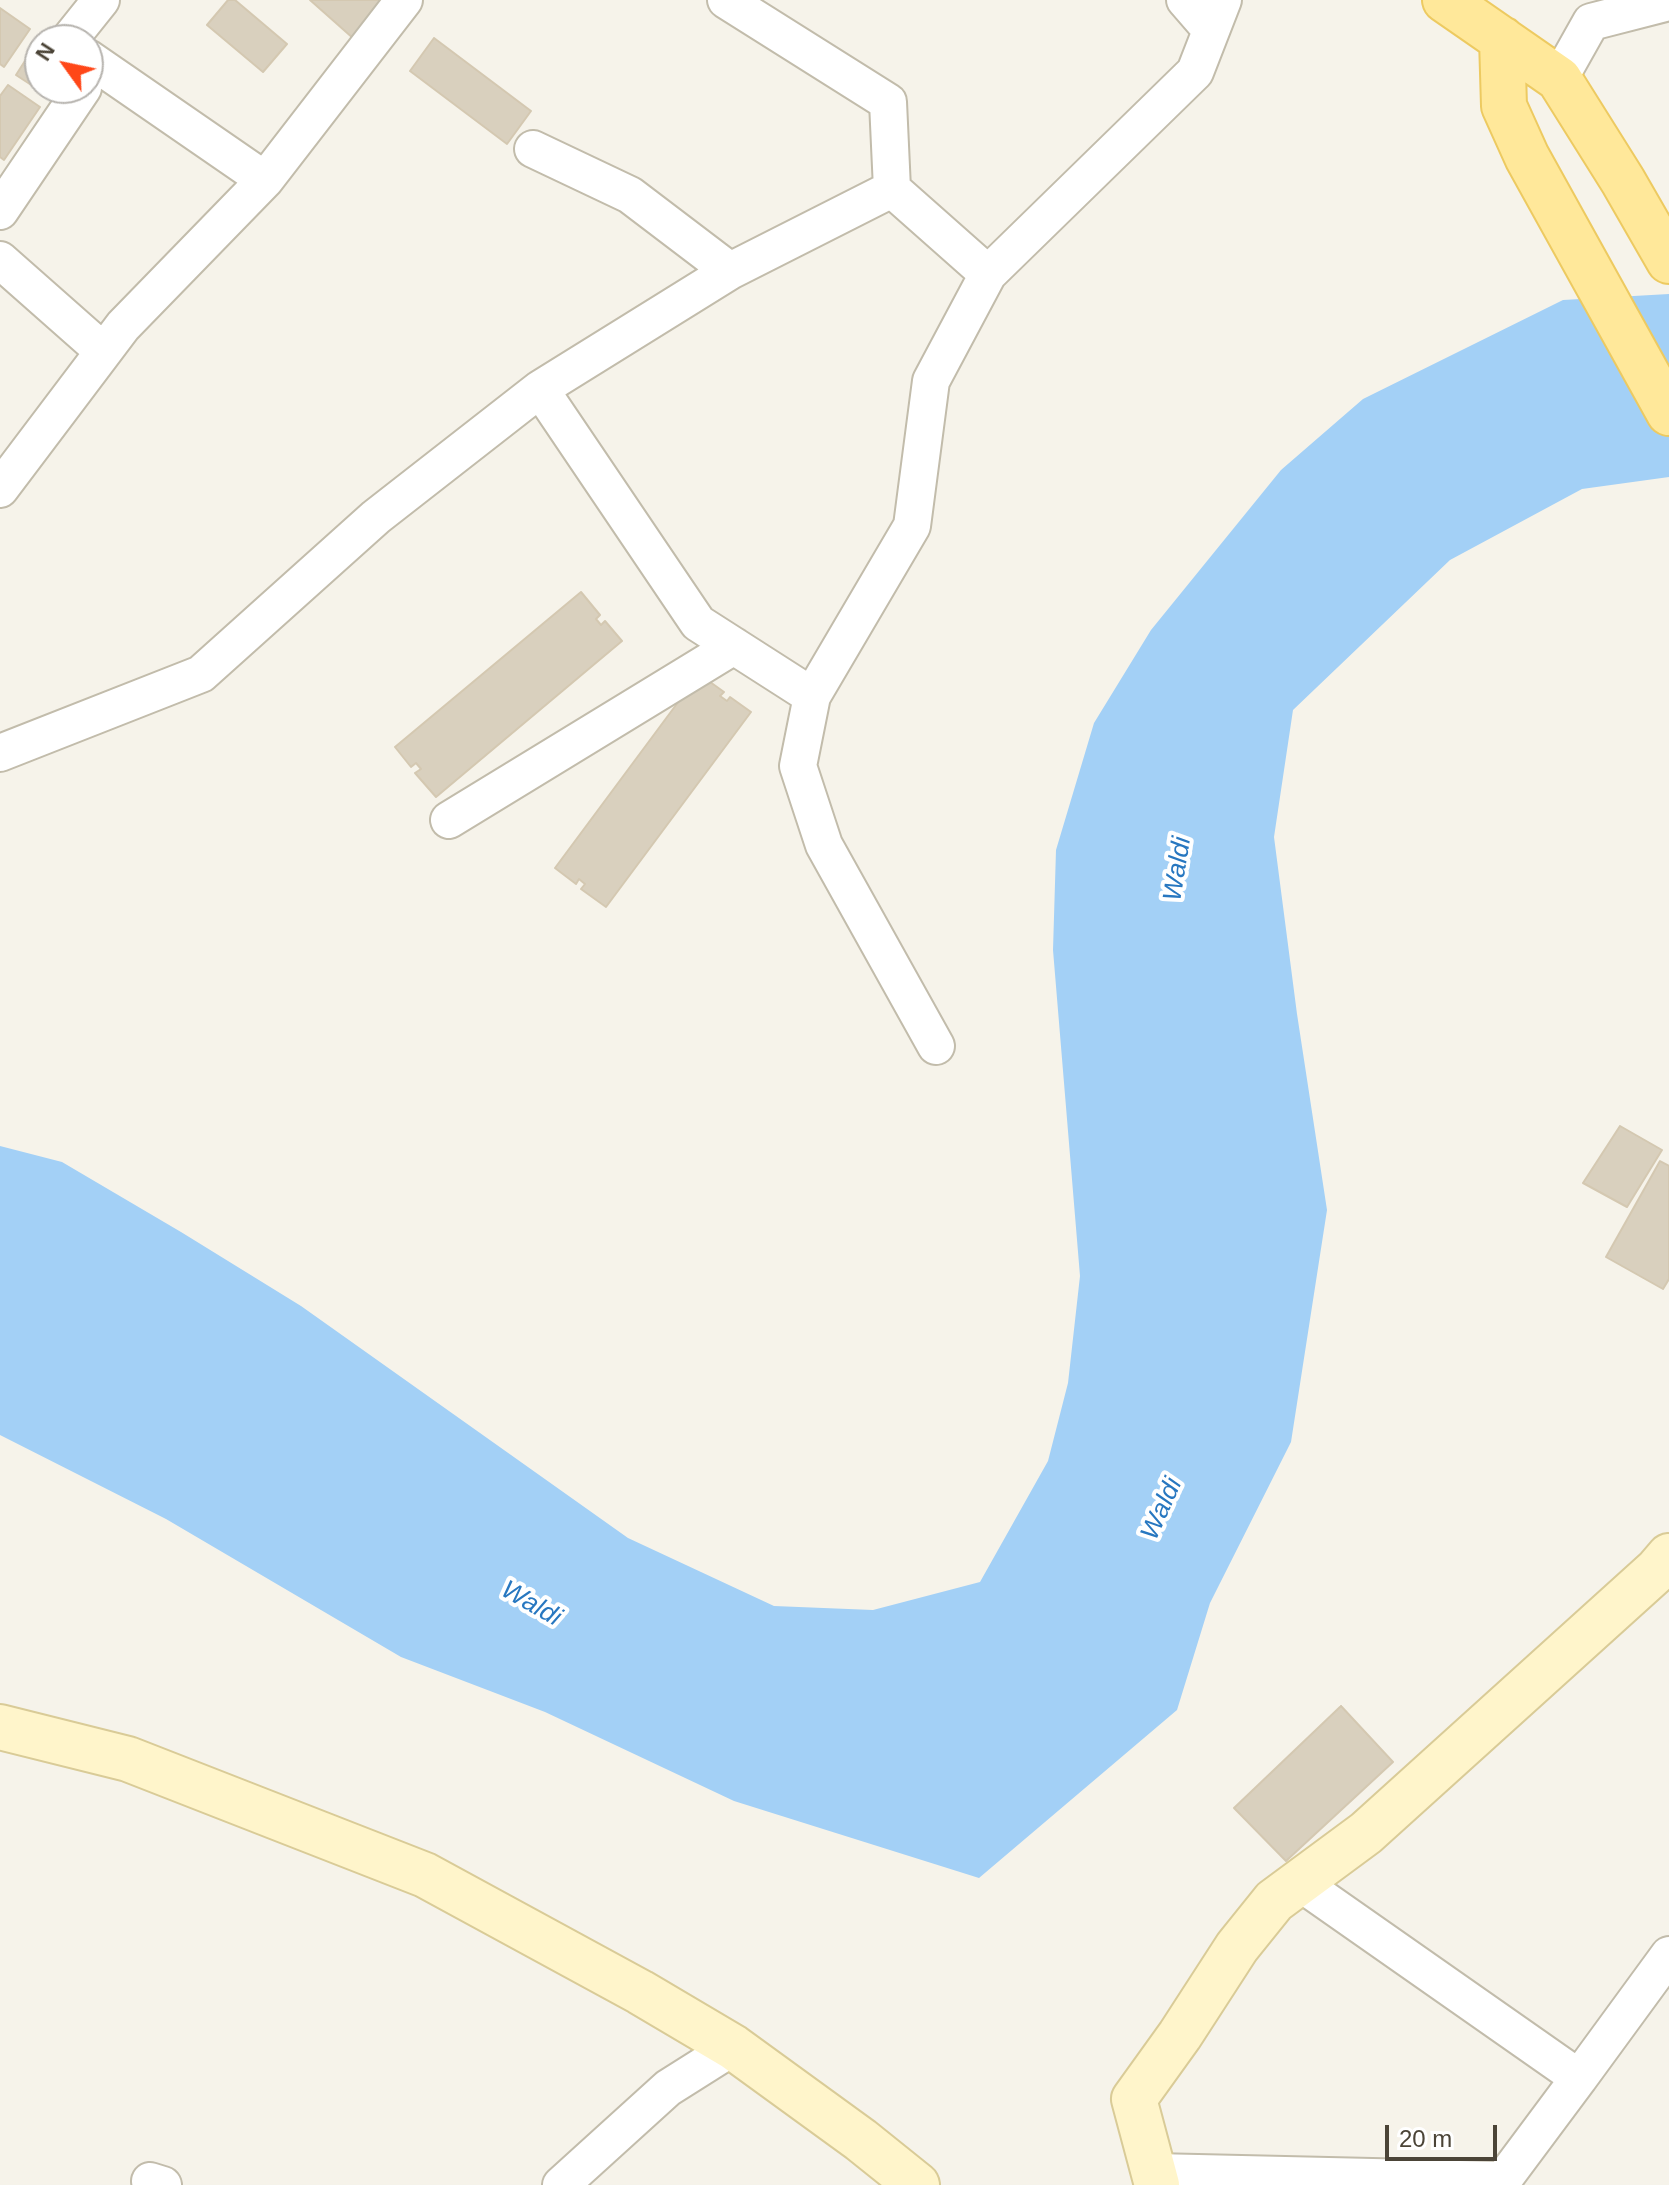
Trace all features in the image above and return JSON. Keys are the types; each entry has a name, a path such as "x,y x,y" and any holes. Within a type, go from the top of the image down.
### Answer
{"main road":[{"path":"1445,0 1559,79 1669,261"},
{"path":"1502,39 1504,106 1527,157 1669,413"}],"street":[{"path":"82,24 101,0"},
{"path":"0,489 123,326 265,180 404,0"},
{"path":"726,0 888,102 892,189 988,274"},
{"path":"936,1046 824,845 798,766 812,696 912,526 931,381 988,274 1195,72 1217,15 1185,0"},
{"path":"1559,79 1591,22 1669,2"},
{"path":"104,82 265,180"},
{"path":"0,211 69,104"},
{"path":"533,149 630,195 730,271"},
{"path":"0,753 201,674 376,517 540,389 730,271 892,189"},
{"path":"0,260 103,351"},
{"path":"540,389 698,623 812,696"},
{"path":"449,820 734,646"},
{"path":"1669,1556 1378,1823 1274,1901 1237,1947 1134,2099 1155,2178 1503,2180 1669,1955"},
{"path":"0,1727 128,1759 425,1875 640,1992 733,2047 861,2140 917,2185"},
{"path":"1299,1882 1579,2078"},
{"path":"561,2185 668,2088 733,2047"}],"water":[{"name":"Waldi","path":"1669,294 1669,477 1582,489 1450,560 1293,710 1274,837 1327,1210 1291,1442 1210,1603 1177,1710 979,1878 734,1801 545,1712 401,1657 166,1519 0,1435 0,1146 62,1162 181,1232 301,1306 628,1538 774,1606 873,1610 980,1582 1048,1461 1068,1383 1080,1276 1053,950 1056,850 1094,723 1151,630 1281,470 1363,399 1563,300"}],"building":[{"path":"228,0 235,0 287,44 263,72 207,25"},
{"path":"310,0 380,0 384,3 354,39"},
{"path":"0,8 24,25 24,38 4,67 0,64"},
{"path":"434,38 531,111 507,144 410,71"},
{"path":"24,62 24,80 16,75"},
{"path":"8,85 24,96 24,104 40,107 4,160 0,157 0,96"},
{"path":"581,592 600,615 596,619 601,625 605,621 622,641 436,797 415,773 421,769 416,763 411,767 395,747"},
{"path":"699,674 724,692 720,696 727,701 730,697 751,712 606,907 581,889 585,884 579,879 576,884 555,868"},
{"path":"1620,1126 1662,1150 1627,1207 1583,1183"},
{"path":"1660,1161 1669,1166 1669,1279 1663,1289 1606,1257"},
{"path":"1341,1706 1393,1762 1286,1861 1234,1808"}]}
